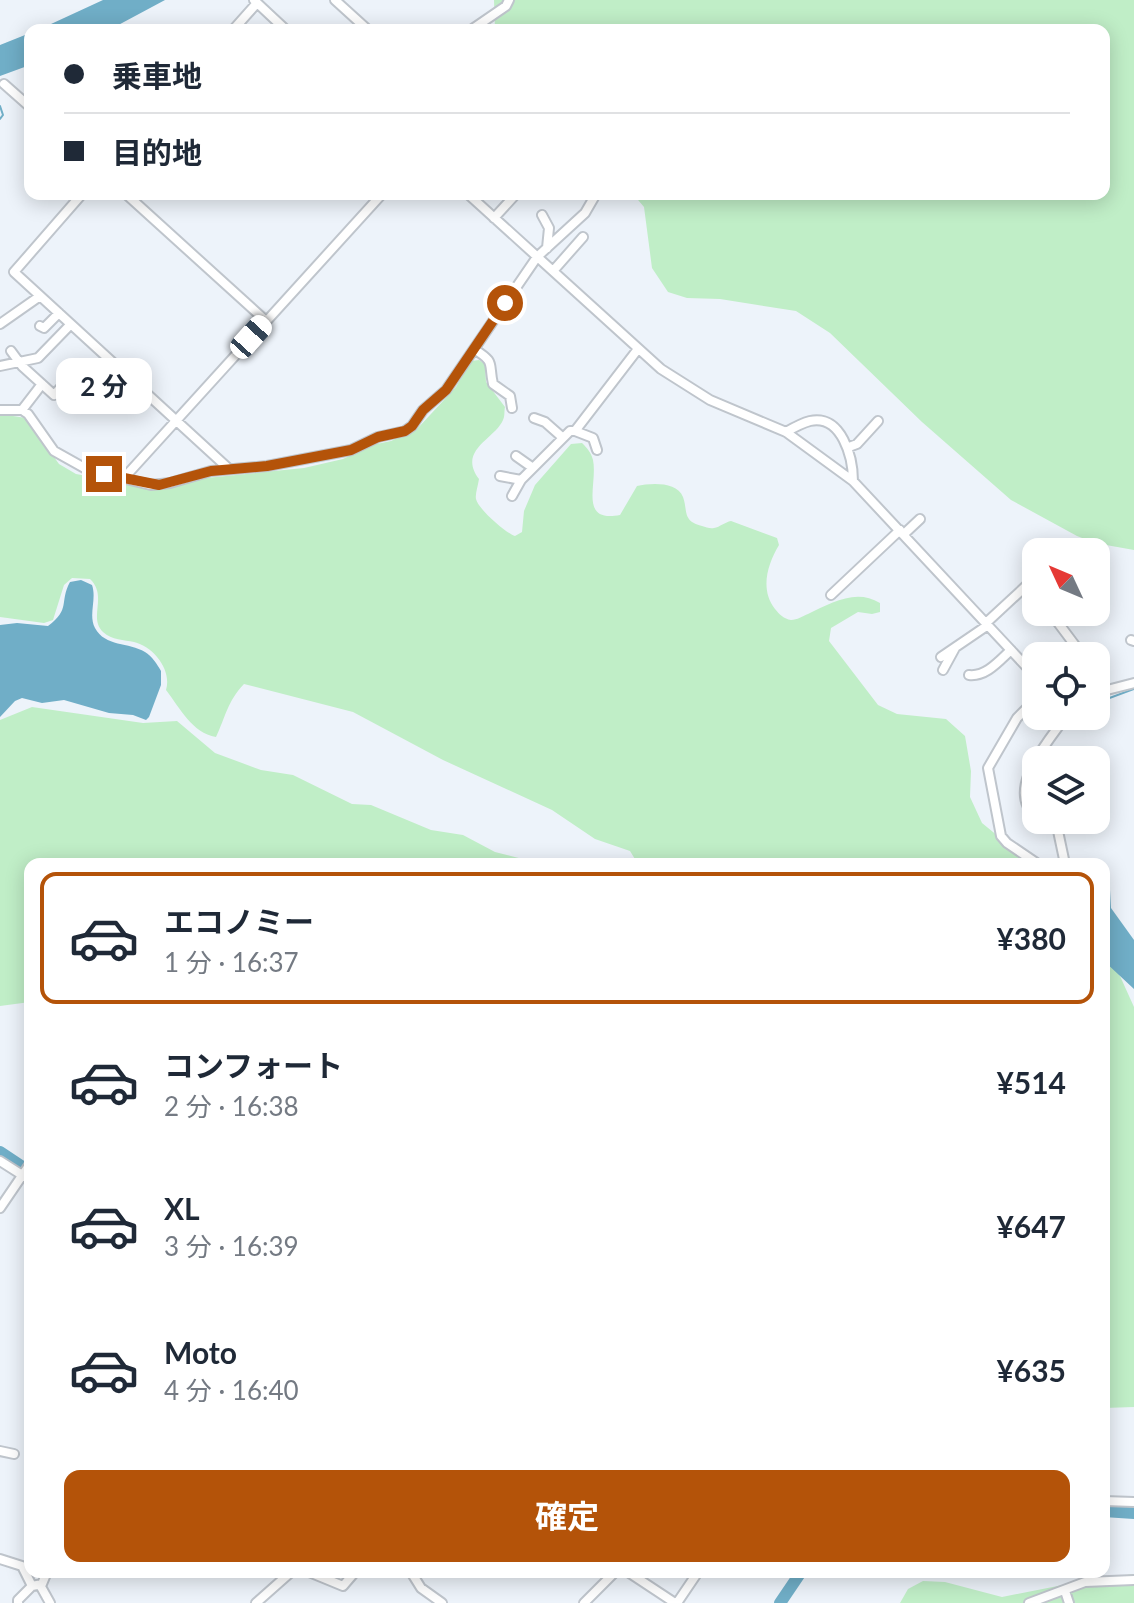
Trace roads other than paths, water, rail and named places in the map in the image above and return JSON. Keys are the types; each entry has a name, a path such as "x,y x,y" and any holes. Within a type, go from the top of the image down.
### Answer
{"street":[{"path":"335,0 361,24"},
{"path":"480,24 506,6 509,0"},
{"path":"238,24 255,2 279,24"},
{"path":"4,84 24,102"},
{"path":"77,200 14,272 229,469"},
{"path":"133,200 266,321"},
{"path":"124,478 377,200"},
{"path":"474,200 638,349 687,388 786,432 853,481 1022,662"},
{"path":"494,218 510,200"},
{"path":"0,410 22,410 37,424 54,451 88,470 159,485 201,473 267,466 351,450 378,437 405,431 446,390 537,257 585,213 593,200"},
{"path":"542,215 549,228 547,248"},
{"path":"553,271 583,237"},
{"path":"0,324 40,296"},
{"path":"40,326 44,328 59,313"},
{"path":"0,366 38,358 71,324"},
{"path":"474,349 489,359 493,384 510,396 512,408"},
{"path":"512,496 521,480 562,437 575,431 638,349"},
{"path":"11,351 54,395 73,374"},
{"path":"22,410 42,384"},
{"path":"534,418 545,422 562,437"},
{"path":"786,432 811,421 823,421 836,430 849,447 853,481"},
{"path":"849,447 857,444 878,421"},
{"path":"575,431 593,438 597,450"},
{"path":"516,456 533,468"},
{"path":"500,476 521,480"},
{"path":"831,595 920,519"},
{"path":"941,657 987,624 1022,590"},
{"path":"943,670 955,647"},
{"path":"969,675 978,676 1011,650"},
{"path":"1110,689 1134,683"},
{"path":"1022,713 988,768 1001,836 1029,858"},
{"path":"1059,834 1064,858"},
{"path":"0,1161 24,1170"},
{"path":"0,1208 24,1175"},
{"path":"0,1451 14,1454"},
{"path":"1110,1501 1134,1502"},
{"path":"0,1559 24,1569"},
{"path":"31,1578 50,1603"},
{"path":"18,1603 42,1578"},
{"path":"256,1603 284,1578"},
{"path":"324,1578 343,1586 350,1578"},
{"path":"415,1578 421,1588 442,1603"},
{"path":"584,1603 609,1578"},
{"path":"637,1578 676,1603 694,1578"},
{"path":"1029,1603 1085,1582 1134,1580"},
{"path":"1065,1591 1069,1603"}],"water":[{"path":"103,0 165,0 120,24 51,24"},
{"path":"24,35 24,67 0,76 0,45"},
{"path":"81,580 92,585 92,618 99,634 145,652 161,671 161,685 149,717 146,720 133,715 109,713 64,700 42,703 22,698 0,717 0,625 48,626 60,615 70,582"},
{"path":"1110,890 1111,908 1134,940 1134,989 1110,967"}],"waterway":[{"path":"0,106 3,115 0,119"},
{"path":"1110,698 1134,689"},
{"path":"0,1152 24,1168"},
{"path":"1110,1511 1134,1513"},
{"path":"780,1603 797,1578"}]}
